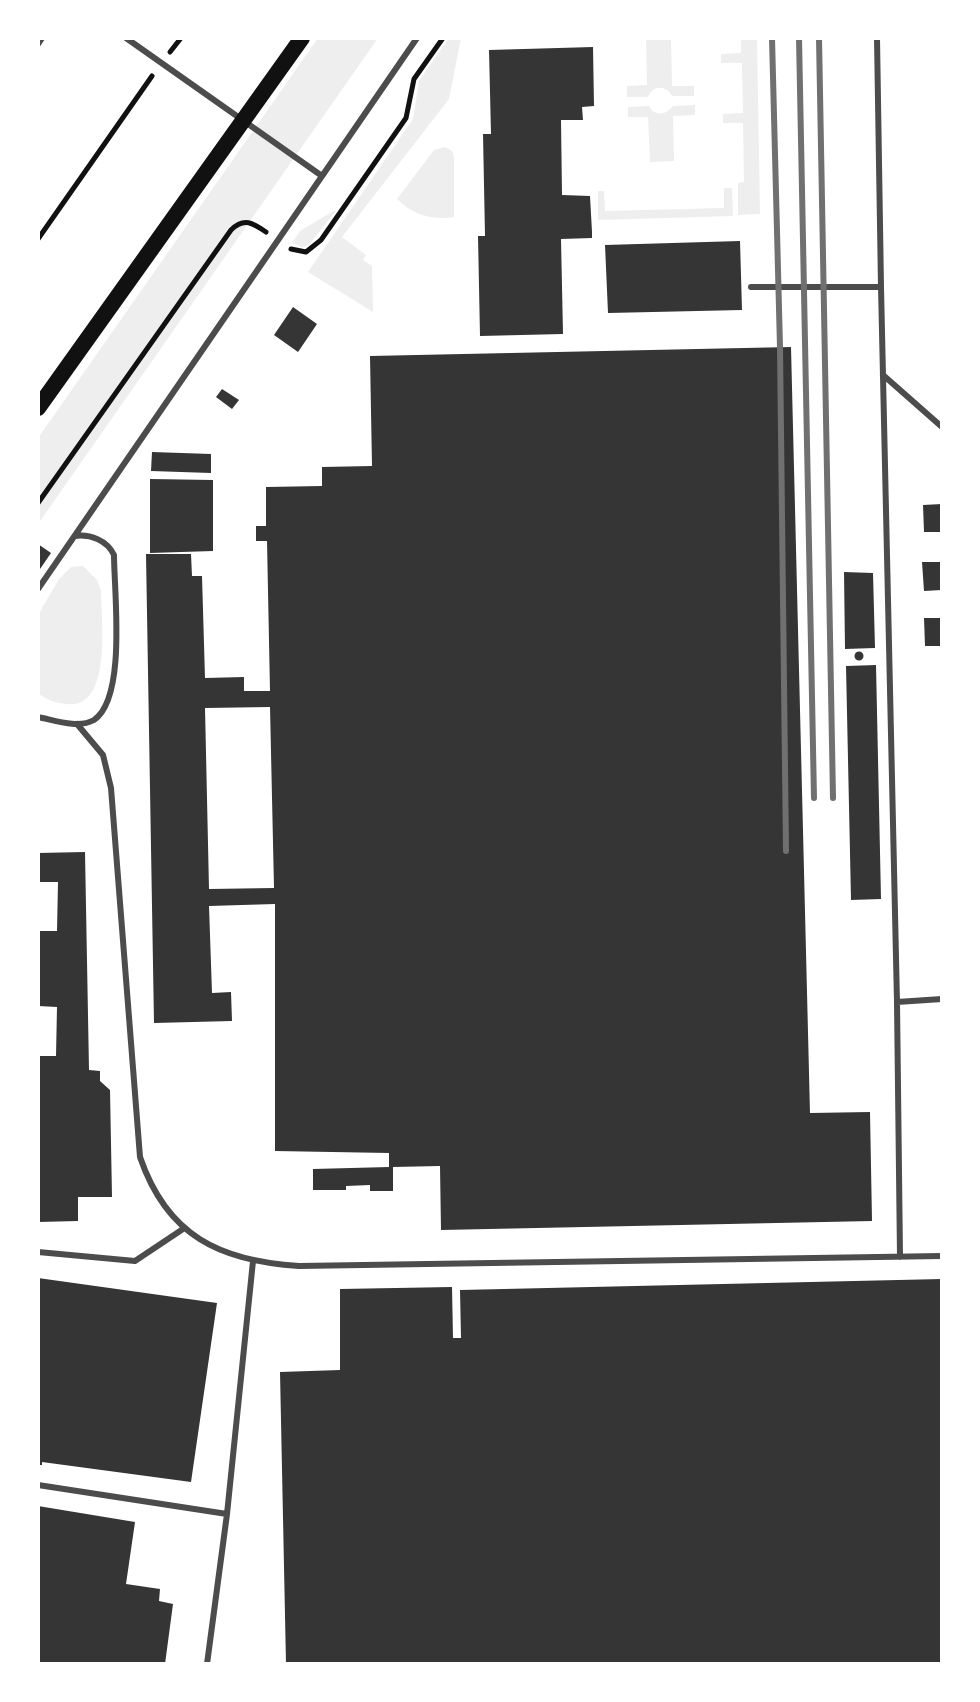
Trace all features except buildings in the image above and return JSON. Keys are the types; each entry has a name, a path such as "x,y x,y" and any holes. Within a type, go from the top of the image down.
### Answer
{"main road":[{"path":"38,408 302,38"}],"lane":[{"path":"38,44 42,38"},
{"path":"126,38 322,176"},
{"path":"38,589 417,38"},
{"path":"877,38 900,1257"},
{"path":"751,287 881,287"},
{"path":"883,375 942,427"},
{"path":"38,717 77,724 94,719 101,712 112,688 115,613 113,551 93,537 75,536"},
{"path":"77,724 103,755 111,788 140,1157 156,1193 183,1229 212,1247 253,1261 299,1266 942,1256"},
{"path":"897,1002 942,999"},
{"path":"38,1252 135,1261 183,1229"},
{"path":"207,1664 227,1514 253,1261"},
{"path":"38,1485 227,1514"}],"path":[{"path":"38,239 181,38"},
{"path":"38,503 231,230 239,223 248,222 301,253 319,244 406,118 414,79 443,38"}],"shaded area":[{"path":"318,38 378,38 38,524 38,438"},
{"path":"449,38 461,38 449,99 342,237 366,255 363,260 372,266 373,312 308,272 413,119 419,81"},
{"path":"646,38 671,38 672,86 694,86 694,96 672,96 660,88 653,90 648,97 627,97 627,86 647,85"},
{"path":"741,38 757,38 760,214 738,215 738,183 744,182 743,123 723,123 723,114 743,113 742,63 721,63 721,54 741,53"},
{"path":"695,105 695,115 673,116 674,161 650,162 648,117 628,117 628,107 649,106 661,114 673,106"},
{"path":"445,147 452,151 454,157 454,217 438,218 409,209 397,199 434,150"},
{"path":"724,188 732,188 733,216 598,220 598,191 604,191 605,211 724,208"},
{"path":"337,209 309,245 302,247 292,243 300,231"},
{"path":"83,566 97,580 101,591 101,660 92,692 82,702 63,704 38,693 38,615 59,579 71,567"}],"railway":[{"path":"772,38 780,347 786,851"},
{"path":"799,38 814,798"},
{"path":"819,38 833,798"}]}
